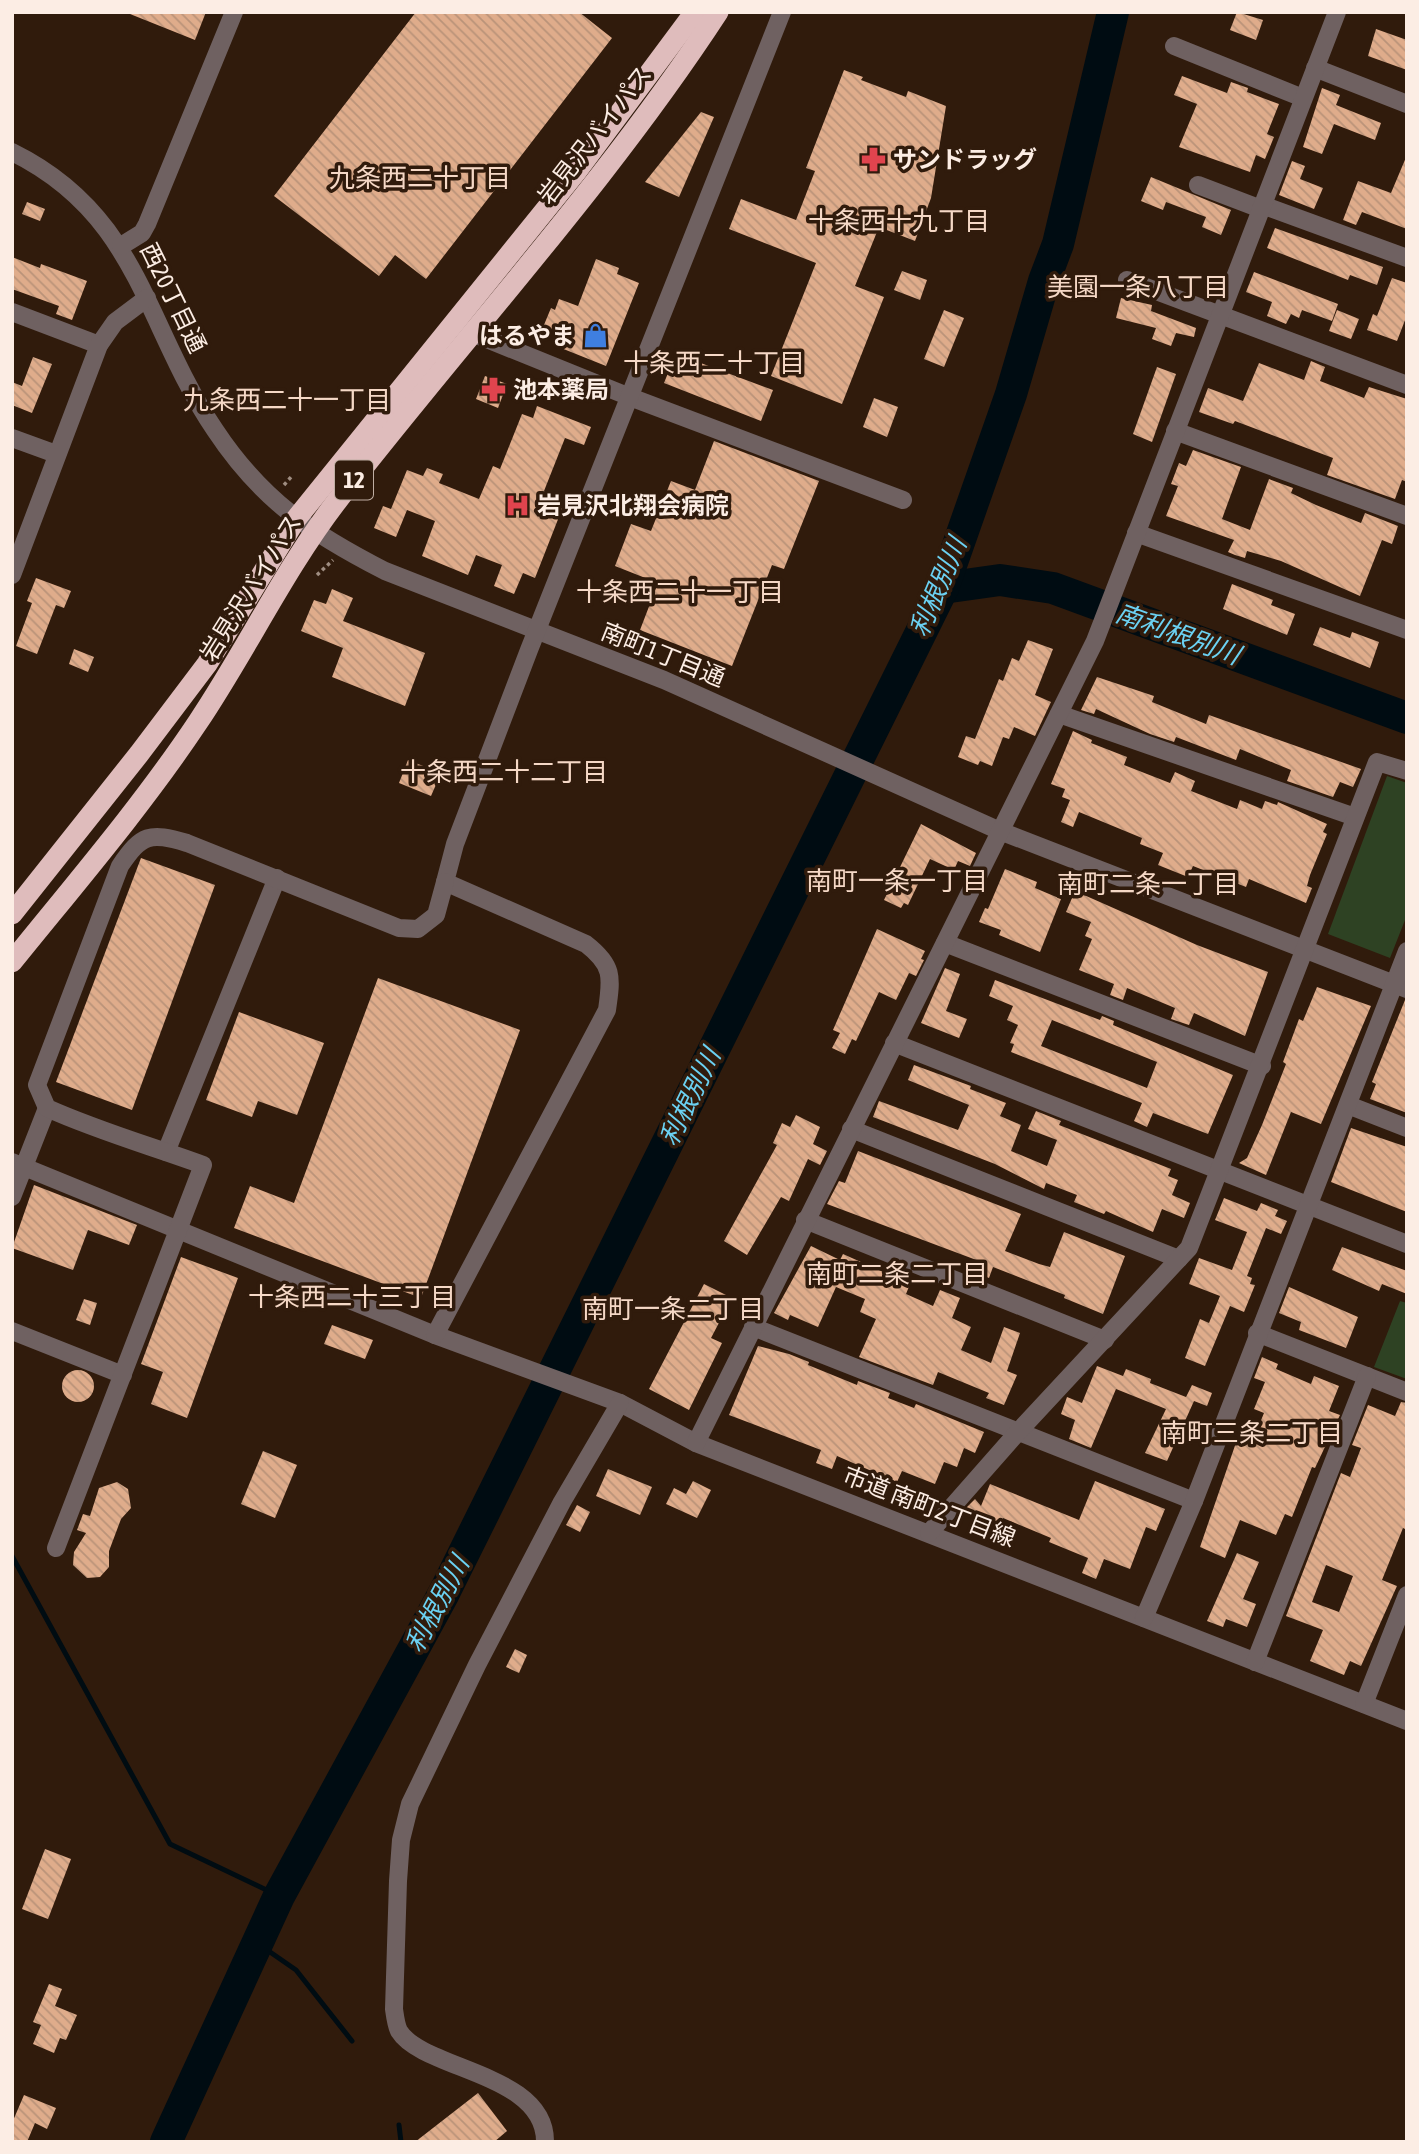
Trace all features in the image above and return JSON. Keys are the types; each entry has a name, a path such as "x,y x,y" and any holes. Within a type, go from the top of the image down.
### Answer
{"highway":[{"name":"岩見沢バイパス","path":"12,962 125,821 197,723 293,560 695,12"},
{"name":"岩見沢バイパス","path":"12,914 207,664 296,519 598,175 718,12"}],"street":[{"path":"121,246 142,233 148,224 234,12"},
{"path":"56,1548 203,1165 93,1128 47,1108 37,1085 120,866 136,844 159,835 277,878 399,928 418,929 436,915 455,844 536,631 782,12"},
{"path":"695,1443 1095,640 1337,12"},
{"path":"1174,46 1303,98"},
{"path":"1315,68 1407,104"},
{"name":"西20丁目通","path":"12,152 41,166 67,186 90,208 121,246 190,388 216,432 271,500 315,531"},
{"path":"1198,185 1407,258"},
{"path":"1127,280 1219,316 1405,379"},
{"path":"13,571 99,345 115,322 146,298"},
{"path":"12,312 99,345"},
{"path":"462,329 629,397 903,500"},
{"path":"1175,432 1407,516"},
{"path":"12,438 56,454"},
{"name":"南町1丁目通","path":"315,531 385,571 664,680 1000,831 1401,987"},
{"path":"1136,533 1407,630"},
{"path":"1059,714 1355,817"},
{"path":"929,1533 1017,1433 1189,1248 1262,1066 1377,762 1407,771"},
{"path":"166,1152 277,878"},
{"path":"435,1335 607,1010 611,984 604,958 586,944 445,882"},
{"path":"945,943 1262,1066"},
{"path":"1144,1618 1194,1501 1257,1333 1348,1105 1401,987 1407,951"},
{"path":"894,1043 1407,1244"},
{"path":"1348,1105 1407,1128"},
{"path":"12,1197 18,1164 47,1108"},
{"path":"851,1129 1180,1259"},
{"name":"市道 南町2丁目線","path":"18,1164 435,1335 615,1401 695,1443 1407,1721"},
{"path":"805,1220 1105,1340"},
{"path":"753,1327 1194,1501"},
{"path":"12,1331 123,1375"},
{"path":"1257,1333 1407,1392"},
{"path":"1255,1662 1367,1376"},
{"path":"545,2142 545,2131 519,2095 415,2045 400,2031 394,2009 401,1840 410,1804 471,1676 615,1401"},
{"path":"1364,1704 1407,1595"}],"green space":[{"path":"1387,776 1407,783 1407,915 1390,958 1328,934"},
{"path":"1400,1301 1407,1303 1407,1379 1374,1367"}],"building":[{"path":"125,12 206,12 195,40"},
{"path":"416,12 579,12 612,38 426,279 395,255 379,276 274,196"},
{"path":"1237,12 1263,20 1256,40 1230,30"},
{"path":"1376,29 1407,40 1407,70 1368,56"},
{"path":"844,70 863,77 861,80 906,97 908,91 946,106 931,198 915,241 879,227 855,286 884,297 842,404 771,376 816,263 729,229 741,199 796,220 815,171 806,168"},
{"path":"1182,76 1227,93 1231,82 1248,88 1247,92 1279,104 1267,134 1274,137 1265,159 1256,155 1250,172 1179,147 1197,104 1174,95"},
{"path":"1322,88 1340,95 1336,105 1381,123 1375,140 1334,124 1322,154 1303,147"},
{"path":"701,112 714,117 679,197 645,182"},
{"path":"1407,155 1407,229 1362,212 1356,225 1343,220 1358,181 1391,193"},
{"path":"1292,161 1305,166 1300,179 1323,188 1314,209 1279,195"},
{"path":"1151,177 1231,210 1221,235 1202,227 1206,217 1166,202 1163,210 1141,201"},
{"path":"27,202 45,209 40,221 22,214"},
{"path":"1275,228 1383,267 1377,285 1350,275 1348,280 1267,248"},
{"path":"12,257 40,268 41,264 87,281 72,320 56,314 59,306 12,289"},
{"path":"596,259 619,268 617,274 639,283 606,366 561,348 564,341 541,332 551,308 555,310 559,299 578,306"},
{"path":"902,271 927,280 920,300 894,290"},
{"path":"1254,272 1338,304 1332,321 1302,310 1299,318 1291,314 1286,324 1267,316 1272,302 1246,292"},
{"path":"1392,278 1407,283 1407,315 1397,341 1367,330 1373,314 1377,316"},
{"path":"1121,298 1152,305 1151,311 1196,328 1194,337 1176,333 1171,346 1152,339 1156,328 1116,318"},
{"path":"944,310 964,318 944,367 924,359"},
{"path":"1337,310 1359,319 1351,339 1329,331"},
{"path":"682,356 773,390 761,421 664,383 670,368 676,371"},
{"path":"33,357 52,364 32,413 12,405 12,382 22,386"},
{"path":"1311,361 1325,367 1320,381 1364,398 1369,387 1407,399 1407,482 1402,480 1395,499 1327,475 1333,458 1235,421 1233,424 1199,412 1208,388 1243,401 1259,363 1304,380"},
{"path":"1157,367 1176,374 1152,442 1133,434"},
{"path":"485,376 507,384 498,408 476,399"},
{"path":"874,398 898,407 887,437 863,427"},
{"path":"537,406 591,427 584,445 565,438 544,491 566,499 535,578 523,573 514,594 494,586 502,565 476,555 468,575 422,556 435,521 407,510 396,537 374,528 383,506 391,509 407,470 423,476 427,468 443,474 439,483 479,499 493,466 500,469 522,414 533,418"},
{"path":"714,441 819,481 784,569 772,565 732,666 640,630 658,583 615,566 631,524 651,531 671,481 695,490"},
{"path":"1193,450 1241,467 1222,519 1250,530 1269,479 1293,488 1291,493 1316,505 1361,523 1365,513 1398,526 1392,544 1382,540 1360,596 1281,561 1247,551 1245,558 1235,555 1228,552 1234,540 1166,516 1178,486 1171,484 1179,463 1186,466"},
{"path":"36,578 71,591 64,608 56,605 37,654 16,646 32,603 27,601"},
{"path":"1232,584 1273,600 1271,605 1295,614 1287,635 1223,609"},
{"path":"332,589 353,598 343,621 425,653 405,706 332,677 343,648 301,631 314,600 326,604"},
{"path":"1320,627 1350,638 1352,632 1379,642 1370,668 1313,645"},
{"path":"1028,640 1053,649 1035,695 1051,702 1035,736 1014,727 1009,739 1003,737 992,766 980,761 978,765 958,757 966,736 975,739 999,679 1003,681 1012,658 1019,661"},
{"path":"74,649 94,657 88,672 69,664"},
{"path":"1097,677 1154,696 1152,702 1206,724 1209,715 1361,769 1353,787 1340,782 1333,797 1287,781 1291,770 1240,749 1236,760 1176,737 1174,742 1150,734 1096,709 1094,714 1081,710"},
{"path":"1073,731 1092,740 1091,743 1127,757 1124,765 1170,783 1175,772 1195,781 1191,791 1237,809 1240,800 1262,809 1265,801 1277,805 1278,802 1327,824 1323,832 1327,834 1307,886 1312,888 1306,903 1249,879 1246,887 1193,866 1188,877 1158,865 1163,853 1140,844 1142,838 1079,812 1073,827 1061,822 1070,800 1062,797 1065,789 1051,784"},
{"path":"408,760 441,773 431,796 399,783"},
{"path":"921,824 976,853 970,866 958,861 954,870 930,859 908,905 904,903 901,908 884,900"},
{"path":"141,858 215,885 132,1110 56,1082"},
{"path":"1005,869 1037,882 1035,888 1061,899 1040,952 999,935 1001,930 979,922 985,908 988,909"},
{"path":"1075,891 1197,945 1268,972 1245,1036 1194,1013 1189,1025 1171,1019 1175,1008 1127,988 1123,1000 1110,995 1114,984 1079,970 1092,939 1085,936 1091,922 1066,912"},
{"path":"877,929 925,951 921,959 924,960 916,976 909,973 896,1000 879,992 856,1041 852,1039 845,1054 832,1048 840,1033 833,1030"},
{"path":"945,968 960,974 946,1011 967,1019 959,1038 921,1023"},
{"path":"378,978 520,1030 421,1298 234,1228 250,1186 294,1203"},
{"path":"995,980 1100,1020 1102,1016 1114,1021 1113,1025 1233,1075 1208,1134 1153,1113 1147,1127 1134,1121 1142,1103 1011,1052 1014,1044 1010,1043 1018,1025 1007,1020 1013,1006 989,996","holes":["1052,1020 1157,1062 1147,1088 1041,1046"]},
{"path":"1317,987 1371,1006 1321,1124 1291,1112 1266,1175 1239,1163 1247,1158 1262,1125 1286,1064 1283,1062 1299,1019 1303,1021"},
{"path":"1405,1000 1407,1113 1370,1099 1376,1084 1372,1082"},
{"path":"239,1012 324,1043 297,1115 258,1101 252,1117 206,1100"},
{"path":"914,1065 971,1086 970,1089 1006,1103 1000,1116 1021,1125 1011,1151 1047,1166 1057,1140 1028,1129 1036,1111 1061,1121 1059,1125 1171,1169 1168,1176 1178,1180 1172,1195 1190,1203 1184,1218 1162,1209 1153,1232 1106,1211 1104,1214 1074,1202 1077,1195 1046,1183 1044,1189 995,1164 873,1117 879,1101 958,1130 969,1105 908,1080"},
{"path":"796,1115 820,1127 813,1144 827,1151 820,1165 808,1159 789,1201 781,1197 747,1255 724,1241 777,1145 773,1143 782,1123 790,1127"},
{"path":"1351,1128 1407,1147 1407,1212 1331,1182"},
{"path":"858,1151 1021,1214 1005,1251 1050,1267 1064,1232 1125,1256 1103,1314 1064,1298 1065,1295 993,1267 989,1278 975,1272 979,1261 827,1204 839,1181 845,1183"},
{"path":"34,1185 137,1225 129,1245 88,1230 73,1270 12,1248"},
{"path":"1224,1198 1257,1211 1261,1203 1278,1210 1275,1216 1287,1221 1281,1234 1266,1228 1247,1276 1252,1278 1250,1284 1255,1285 1244,1312 1230,1306 1205,1366 1185,1358 1200,1319 1209,1323 1220,1296 1189,1284 1199,1258 1232,1270 1247,1232 1215,1220"},
{"path":"811,1246 840,1260 843,1254 910,1284 906,1294 933,1306 940,1290 960,1298 952,1318 971,1327 961,1350 991,1363 1004,1327 1020,1333 1007,1371 1017,1375 1004,1405 986,1398 989,1393 938,1372 933,1385 859,1357 876,1319 860,1312 865,1299 836,1287 818,1327 790,1315 788,1320 774,1313"},
{"path":"1342,1247 1407,1271 1407,1294 1382,1284 1379,1291 1332,1270"},
{"path":"181,1257 238,1278 187,1418 151,1404 163,1372 141,1364"},
{"path":"704,1284 732,1298 711,1338 722,1343 689,1410 649,1389"},
{"path":"1289,1287 1358,1317 1346,1348 1299,1330 1301,1322 1279,1313"},
{"path":"84,1299 97,1303 90,1325 76,1320"},
{"path":"332,1325 373,1340 365,1359 324,1344"},
{"path":"758,1346 789,1354 809,1362 808,1365 857,1385 858,1381 890,1393 888,1398 914,1408 916,1404 984,1432 975,1453 964,1448 957,1467 944,1462 935,1484 902,1471 897,1482 837,1456 832,1469 816,1463 821,1450 729,1415"},
{"path":"1262,1357 1278,1364 1276,1369 1311,1384 1314,1376 1339,1386 1329,1411 1340,1415 1315,1468 1312,1467 1292,1517 1285,1514 1276,1535 1240,1520 1225,1558 1200,1547 1239,1434 1253,1440 1264,1413 1254,1409 1265,1382 1254,1378"},
{"path":"1097,1366 1123,1376 1126,1369 1151,1379 1150,1383 1186,1397 1192,1385 1212,1393 1207,1406 1194,1401 1167,1461 1145,1453 1166,1409 1116,1389 1091,1448 1069,1439 1075,1420 1061,1414 1067,1397 1082,1403"},
{"path":"78,1370 89,1375 94,1386 89,1397 78,1402 67,1397 62,1386 67,1375"},
{"path":"1401,1402 1407,1403 1407,1530 1403,1528 1382,1580 1397,1586 1361,1666 1350,1661 1344,1675 1310,1661 1323,1630 1286,1616 1341,1473 1350,1477 1361,1448 1352,1445 1368,1405 1395,1416","holes":["1326,1565 1353,1576 1339,1612 1312,1602"]},
{"path":"263,1451 297,1465 275,1518 241,1504"},
{"path":"608,1469 652,1487 640,1515 596,1496"},
{"path":"693,1481 711,1490 697,1518 666,1504 674,1488 686,1494"},
{"path":"1095,1481 1165,1509 1156,1531 1146,1527 1130,1569 1104,1559 1096,1579 1082,1573 1088,1558 1049,1542 1051,1538 1003,1518 997,1534 974,1524 975,1521 964,1510 975,1499 981,1506 990,1484 1079,1520"},
{"path":"117,1482 128,1489 131,1508 121,1519 109,1551 109,1567 100,1577 87,1578 73,1565 74,1552 86,1533 77,1530 83,1514 90,1516 99,1488"},
{"path":"577,1505 590,1512 580,1532 566,1525"},
{"path":"1237,1553 1259,1562 1243,1599 1256,1604 1247,1627 1226,1619 1223,1627 1207,1621"},
{"path":"515,1649 527,1655 519,1673 506,1667"},
{"path":"45,1849 71,1859 48,1919 22,1909"},
{"path":"49,1984 62,1989 55,2006 77,2015 66,2040 60,2038 54,2053 33,2044 41,2025 33,2022"},
{"path":"478,2093 507,2131 494,2142 415,2142"},
{"path":"24,2095 56,2108 47,2129 35,2123 27,2142 12,2142 12,2123"}],"waterway":[{"name":"利根別川","path":"166,2142 279,1896 444,1593 943,588 1011,394 1044,281 1058,244 1113,12"},
{"name":"南利根別川","path":"943,588 1000,580 1053,588 1407,718"},
{"path":"12,1556 170,1844 279,1896"},
{"path":"257,1943 296,1970 352,2041"},
{"path":"399,2125 401,2142"}],"place":[{"name":"サンドラッグ","path":"873,160"},
{"name":"はるやま","path":"595,336"},
{"name":"池本薬局","path":"493,390"},
{"name":"岩見沢北翔会病院","path":"517,506"}],"district":[{"name":"九条西二十丁目","path":"420,178"},
{"name":"十条西十九丁目","path":"899,221"},
{"name":"美園一条八丁目","path":"1138,287"},
{"name":"十条西二十丁目","path":"714,363"},
{"name":"九条西二十一丁目","path":"287,400"},
{"name":"十条西二十一丁目","path":"680,592"},
{"name":"十条西二十二丁目","path":"504,772"},
{"name":"南町一条一丁目","path":"897,881"},
{"name":"南町二条一丁目","path":"1148,884"},
{"name":"南町二条二丁目","path":"897,1274"},
{"name":"十条西二十三丁目","path":"352,1297"},
{"name":"南町一条二丁目","path":"673,1309"},
{"name":"南町三条二丁目","path":"1252,1433"}]}
